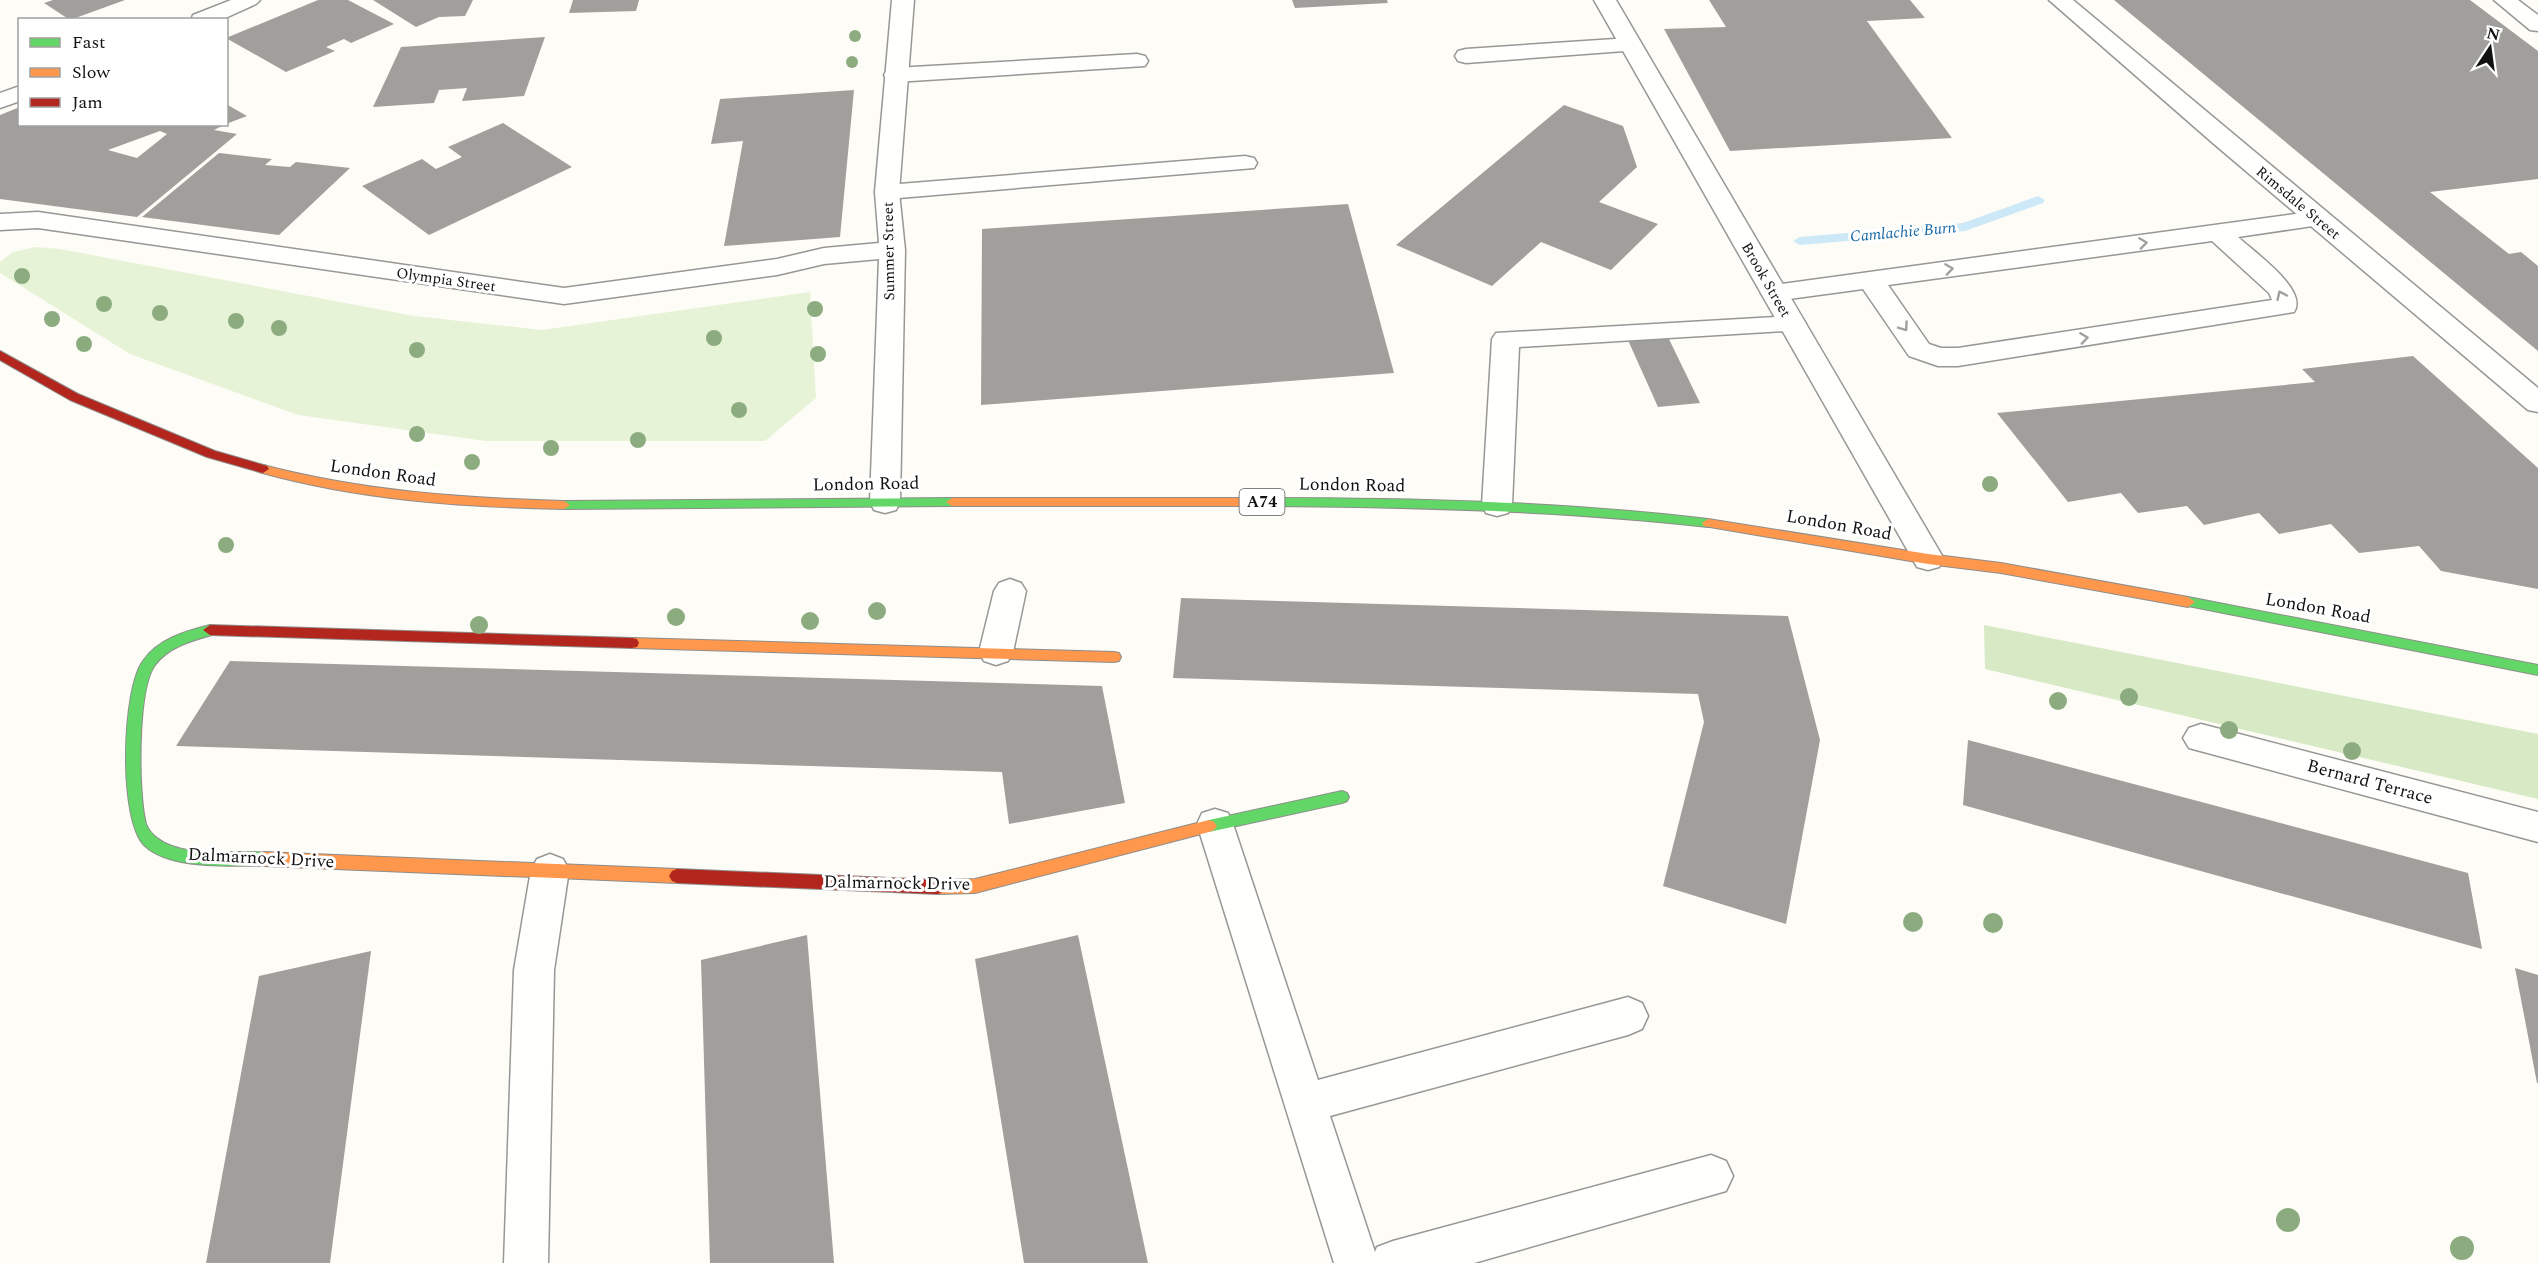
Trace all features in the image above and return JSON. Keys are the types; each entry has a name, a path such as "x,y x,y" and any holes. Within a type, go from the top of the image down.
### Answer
{"main road":[{"name":"London Road","path":"0,355 74,397 211,454 280,474 377,494 478,503 592,506 885,502 1497,505 1640,514 1766,531 2025,573 2366,635 2538,670"},
{"name":"Dalmarnock Drive","path":"1114,657 209,630 186,636 171,644 141,674 134,697 138,824 153,845 176,853 195,856 926,887 975,886 1215,824 1342,797"}],"street":[{"path":"206,18 249,0"},
{"name":"Summer Street","path":"885,502 892,250 888,192 895,75 903,0"},
{"name":"Brook Street","path":"1605,0 1928,559"},
{"name":"Rimsdale Street","path":"2060,0 2538,403"},
{"path":"2505,0 2538,25"},
{"path":"1466,56 1630,45"},
{"path":"895,75 1137,61"},
{"path":"0,100 18,94"},
{"path":"888,192 1245,163"},
{"path":"1774,293 2317,219"},
{"name":"Olympia Street","path":"0,222 38,220 564,296 593,294 765,268 824,256 892,250"},
{"path":"1870,279 1919,350 1938,357 1958,357 2285,306 2285,298 2280,289 2218,233"},
{"path":"1497,505 1506,339 1792,324"},
{"path":"996,652 1010,591"},
{"name":"Bernard Terrace","path":"2201,738 2538,827"},
{"path":"1215,824 1356,1263"},
{"path":"526,1263 534,970 550,870"},
{"path":"1305,1103 1628,1016"},
{"path":"1393,1263 1711,1176"}],"green space":[{"path":"36,247 60,249 414,316 542,330 810,292 816,398 765,441 486,441 298,415 130,354 0,273 0,262 13,252"},
{"path":"1984,625 2538,734 2538,799 1985,669"}],"building":[{"path":"53,0 125,0 76,18 67,18 44,3"},
{"path":"318,0 348,0 394,24 351,43 344,39 326,47 335,51 286,72 228,37"},
{"path":"373,0 473,0 465,16 439,17 416,27"},
{"path":"573,0 639,0 636,11 569,13"},
{"path":"1292,0 1387,0 1388,3 1295,8"},
{"path":"1709,0 1910,0 1925,18 1867,21 1952,138 1730,151 1664,29 1726,27"},
{"path":"2114,0 2470,0 2538,51 2538,179 2430,192 2509,254 2521,252 2538,266 2538,351"},
{"path":"545,37 524,96 462,101 467,88 439,90 434,103 373,107 401,47"},
{"path":"854,90 840,237 724,246 743,141 711,144 720,99"},
{"path":"228,105 247,116 228,123"},
{"path":"1564,105 1623,126 1637,167 1599,202 1658,224 1611,270 1541,242 1492,286 1396,245"},
{"path":"18,108 18,126 222,126 214,130 237,134 137,217 0,199 0,115","holes":["160,131 167,134 137,158 108,150"]},
{"path":"503,123 572,167 429,235 362,186 422,159 436,169 462,157 448,147"},
{"path":"219,153 272,159 265,165 290,167 296,162 350,168 279,235 142,217"},
{"path":"1348,204 1394,373 981,405 982,229"},
{"path":"1667,335 1700,403 1658,407 1627,338"},
{"path":"2413,356 2538,468 2538,589 2441,571 2419,546 2359,553 2331,524 2279,534 2259,513 2204,525 2187,506 2138,513 2121,493 2068,502 1997,413 2315,382 2302,369"},
{"path":"1181,598 1788,616 1820,740 1786,924 1663,886 1704,722 1698,694 1173,678"},
{"path":"230,661 1102,686 1125,803 1009,824 1002,772 176,746"},
{"path":"1968,740 2468,873 2482,949 1963,805"},
{"path":"807,935 834,1263 710,1263 701,960"},
{"path":"1078,935 1148,1263 1024,1263 975,959"},
{"path":"371,951 330,1263 206,1263 259,976"},
{"path":"2515,968 2538,975 2538,1083 2537,1083"}],"waterway":[{"name":"Camlachie Burn","path":"1800,241 1965,227 2038,200"}],"traffic: fast":[{"path":"564,505 952,502"},
{"path":"1253,502 1481,505 1595,511 1708,523"},
{"path":"2188,602 2538,670"},
{"path":"210,630 184,638 167,647 147,665 142,678 135,718 134,743 136,810 139,824 152,843 175,853 205,858 264,859"},
{"path":"1209,826 1342,797"}],"traffic: slow":[{"path":"263,469 337,487 375,493 488,503 564,505"},
{"path":"952,502 1253,502"},
{"path":"1708,523 1928,559 2001,568 2188,602"},
{"path":"632,643 1114,657"},
{"path":"938,887 975,886 1209,826"},
{"path":"264,859 677,876"}],"traffic: jam":[{"path":"0,355 74,397 211,454 263,469"},
{"path":"210,630 632,643"},
{"path":"677,876 938,887"}]}
